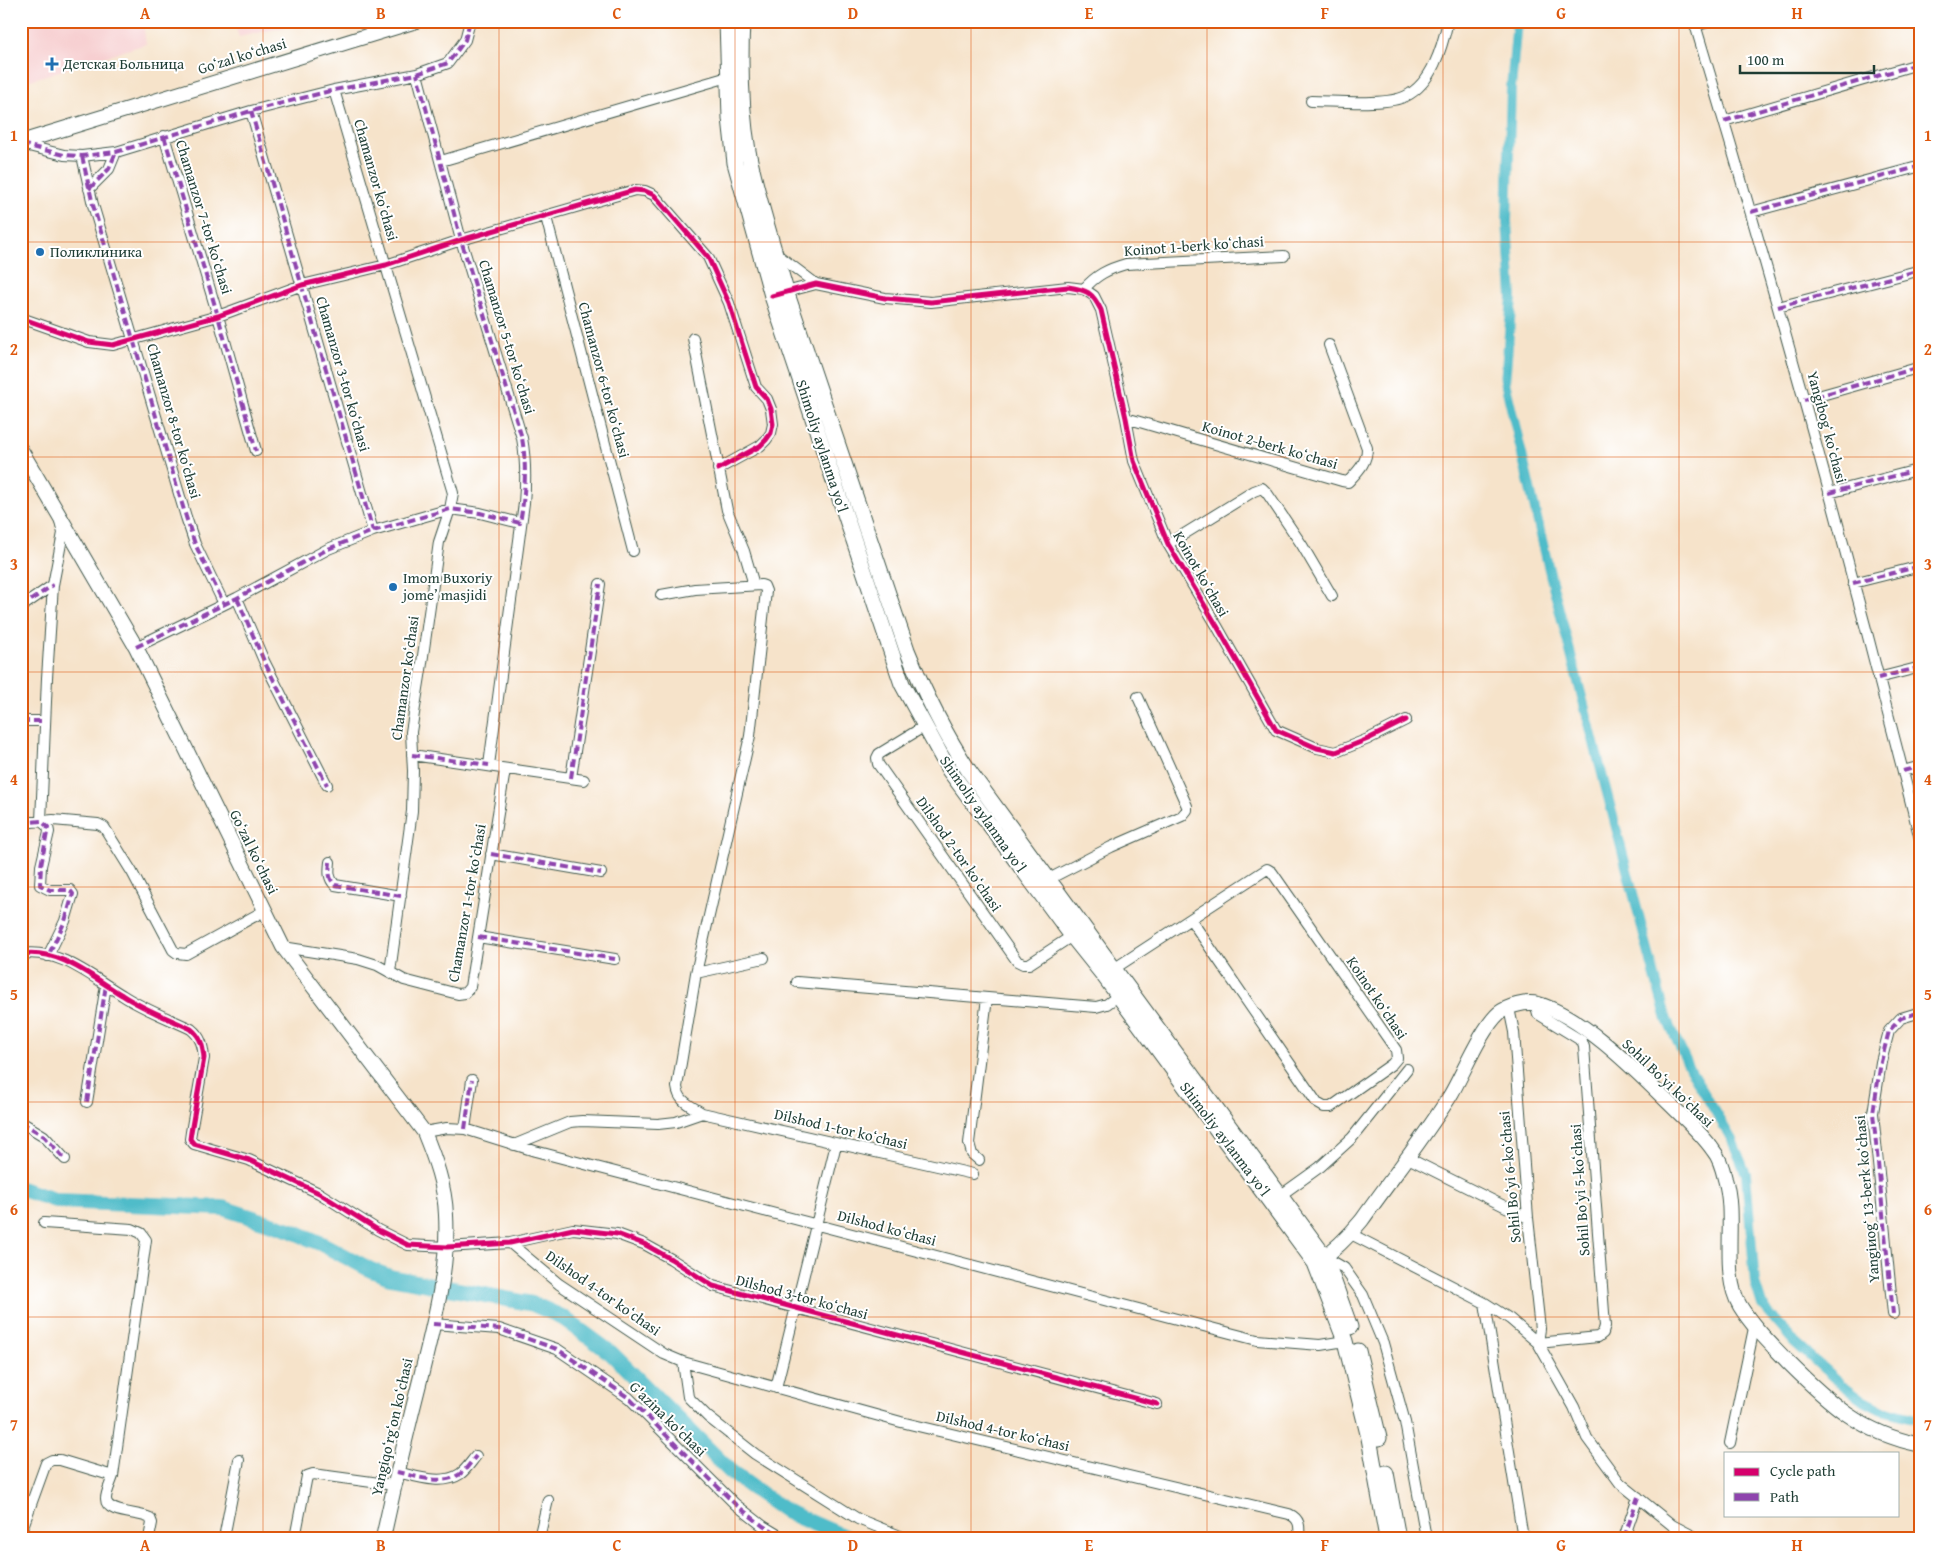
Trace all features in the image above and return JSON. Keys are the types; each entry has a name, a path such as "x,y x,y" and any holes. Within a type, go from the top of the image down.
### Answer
{"main road":[{"name":"Goʻzal koʻchasi","path":"21,143 416,21"},
{"name":"Shimoliy aylanma yoʻl","path":"727,21 730,118 735,164 772,296 902,684 948,770 1072,936 1110,972 1118,996 1320,1260 1345,1341 1370,1438 1387,1538"},
{"name":"Shimoliy aylanma yoʻl","path":"742,21 741,78 748,150 775,254 882,578 922,687 954,747 982,789 1049,879 1110,972 1281,1196 1320,1260 1365,1376 1375,1417 1398,1538"},
{"name":"Goʻzal koʻchasi","path":"21,450 136,647 264,911 283,946 424,1132 434,1157 442,1186 446,1214 447,1247 445,1261"},
{"path":"868,585 882,578"},
{"path":"1320,1260 1351,1234 1450,1096 1487,1028 1499,1014 1510,1008 1521,1004 1535,1003"},
{"name":"Sohil Boʻyi koʻchasi","path":"1535,1003 1556,1011 1577,1024 1627,1062 1714,1150 1726,1180 1731,1210 1730,1281 1738,1302 1754,1328 1825,1399 1879,1434 1921,1445"},
{"name":"Yangiqoʻrgʻon koʻchasi","path":"383,1538 433,1324 445,1261"}],"street":[{"path":"21,143 64,155 82,156 116,152 251,110 334,90 416,74 448,63 465,40 470,21"},
{"path":"1310,101 1383,101 1406,96 1423,83 1435,63 1445,36 1448,21"},
{"path":"1695,24 1711,21"},
{"name":"Yangibogʻ koʻchasi","path":"1695,24 1804,400 1921,843"},
{"path":"1724,121 1918,64"},
{"name":"Chamanzor 5-tor koʻchasi","path":"416,74 462,240 522,438 526,458 526,477 518,550 489,765"},
{"path":"441,161 728,77"},
{"name":"Chamanzor koʻchasi","path":"334,90 453,494 439,542 421,670 410,732 412,811 390,972"},
{"name":"Chamanzor 3-tor koʻchasi","path":"251,110 373,531"},
{"name":"Chamanzor 7-tor koʻchasi","path":"164,136 256,451"},
{"path":"89,189 109,169 116,152"},
{"name":"Chamanzor 8-tor koʻchasi","path":"82,156 89,189 195,544 224,604"},
{"path":"1751,212 1921,166"},
{"path":"21,318 101,345 113,345 218,316 302,286 386,265 462,240 635,190 645,191 654,195 659,200 708,257 729,303 756,387 767,399 773,424 771,433 760,446 718,468"},
{"name":"Chamanzor 6-tor koʻchasi","path":"546,216 633,551"},
{"path":"775,254 816,284"},
{"name":"Koinot 1-berk koʻchasi","path":"1084,290 1092,279 1107,269 1126,264 1284,256"},
{"path":"1778,307 1921,270"},
{"path":"772,296 816,284 885,298 931,302 1068,287 1084,290"},
{"name":"Koinot koʻchasi","path":"1084,290 1094,296 1101,310 1134,461 1168,544 1276,730 1317,748 1336,752 1406,720"},
{"path":"693,338 727,510 744,551 754,585"},
{"name":"Koinot 2-berk koʻchasi","path":"1126,418 1348,482 1360,470 1367,457 1367,448 1329,345"},
{"path":"1804,400 1921,368"},
{"path":"1829,493 1921,469"},
{"path":"1168,544 1254,491 1262,488 1302,544 1332,596"},
{"path":"136,647 237,598 328,549 373,531 450,509 480,513 520,523"},
{"path":"48,956 65,920 73,894 70,890 50,890 40,885 41,866 49,832 48,828 41,821 45,721 54,585 63,533 58,512"},
{"path":"1853,583 1921,566"},
{"path":"571,778 600,584"},
{"path":"21,608 54,585"},
{"path":"661,595 754,585 764,586 766,591 750,736 696,973 677,1087 678,1096 702,1113"},
{"path":"237,598 264,661 327,784"},
{"path":"1878,678 1921,667"},
{"path":"1049,879 1111,847 1182,816 1187,810 1187,806 1138,698"},
{"path":"21,721 45,721"},
{"name":"Dilshod 2-tor koʻchasi","path":"925,726 879,754 876,758 878,764 914,817 1017,961 1029,964 1072,936"},
{"path":"412,755 584,780"},
{"path":"1903,771 1921,766"},
{"name":"Chamanzor 1-tor koʻchasi","path":"390,972 404,980 458,994 465,993 470,987 505,770"},
{"path":"21,824 53,820 98,824 104,827 132,872 173,950 177,953 186,954 264,911"},
{"path":"491,854 601,873"},
{"path":"330,862 329,872 331,881 335,885 400,896"},
{"name":"Koinot koʻchasi","path":"1110,972 1267,869 1272,872 1396,1050 1396,1058 1392,1064 1331,1107 1324,1107 1317,1103 1190,920"},
{"path":"478,937 615,959"},
{"path":"283,946 358,959 390,972"},
{"path":"21,954 48,956 69,963 106,984 87,1102"},
{"path":"696,973 764,958"},
{"path":"797,982 1096,1007 1107,1004 1118,996"},
{"name":"Dilshod 3-tor koʻchasi","path":"106,984 129,999 198,1034 204,1050 204,1058 190,1140 194,1144 249,1160 319,1193 378,1230 408,1245 447,1247 510,1243 573,1229 617,1234 644,1244 713,1286 1157,1404"},
{"path":"979,1160 972,1154 969,1143 987,998"},
{"name":"Sohil Boʻyi 5-koʻchasi","path":"1535,1003 1538,1014 1580,1039 1584,1047 1605,1326 1603,1333 1598,1337 1538,1343"},
{"name":"Sohil Boʻyi 6-koʻchasi","path":"1510,1008 1514,1032 1528,1218 1540,1329 1538,1343"},
{"name":"Yangiиogʻ 13-berk koʻchasi","path":"1893,1314 1872,1112 1889,1031 1902,1018 1921,1012"},
{"path":"1281,1196 1320,1167 1352,1138 1408,1070"},
{"path":"465,1129 472,1080"},
{"path":"514,1145 570,1122 658,1124 676,1122 702,1113"},
{"name":"Dilshod 1-tor koʻchasi","path":"702,1113 973,1174"},
{"path":"21,1122 44,1136 65,1158"},
{"name":"Dilshod koʻchasi","path":"424,1132 447,1128 465,1129 514,1145 1257,1340 1320,1346 1345,1341"},
{"path":"776,1388 836,1144"},
{"path":"1406,1157 1528,1218"},
{"path":"44,1223 132,1229 142,1233 146,1240 113,1476 106,1498 107,1504 111,1509 145,1515 150,1518 152,1523 149,1538"},
{"path":"1351,1234 1484,1303 1510,1319 1538,1343 1574,1407 1587,1438 1620,1483 1672,1524 1697,1538"},
{"name":"Dilshod 4-tor koʻchasi","path":"510,1243 559,1284 664,1354 683,1362 901,1422 1289,1514 1299,1522 1299,1538"},
{"path":"1320,1260 1344,1268 1363,1295 1383,1343 1405,1422 1426,1538"},
{"path":"1484,1303 1523,1538"},
{"name":"G'azina ko'chasi","path":"433,1324 499,1328 557,1349 630,1398 735,1504 763,1526 783,1538"},
{"path":"1730,1443 1754,1328"},
{"path":"683,1362 688,1397 716,1423 756,1454 858,1519 905,1538"},
{"path":"295,1538 304,1483 307,1476 313,1474 396,1478 451,1478 460,1474 476,1456"},
{"path":"25,1538 21,1534 46,1463 52,1460 60,1460 113,1476"},
{"path":"224,1538 239,1460"},
{"path":"1624,1538 1638,1497"},
{"path":"538,1538 548,1500"}],"shaded area":[{"name":"Детская Больница","path":"21,21 146,21 143,23 146,44 21,83"},
{"path":"233,21 305,21 305,23 239,37"}],"waterway":[{"path":"1517,21 1511,88 1507,221 1512,297 1505,382 1551,578 1667,1020 1690,1069 1732,1140 1746,1174 1755,1283 1762,1305 1794,1342 1843,1386 1862,1400 1882,1410 1921,1420"},
{"path":"21,1189 58,1201 223,1208 290,1230 322,1244 371,1270 390,1277 533,1304 562,1317 611,1353 731,1472 787,1512 847,1538"}],"marked path":[{"path":"21,144 64,155 82,156 116,152 251,111 334,90 417,74 448,63 465,40 470,21"},
{"path":"1695,26 1711,21"},
{"path":"1724,121 1918,64"},
{"path":"136,647 237,598 328,549 373,531 450,509 480,513 520,523 525,481 522,438 461,240 417,74"},
{"path":"251,111 373,531"},
{"path":"164,136 256,451"},
{"path":"89,189 109,169 116,152"},
{"path":"82,156 93,205 186,517 195,544 224,604"},
{"path":"1751,212 1921,166"},
{"path":"1778,307 1921,270"},
{"path":"1804,400 1921,367"},
{"path":"1829,493 1921,469"},
{"path":"1853,583 1921,566"},
{"path":"571,778 600,584"},
{"path":"21,607 53,585"},
{"path":"237,598 264,661 327,785"},
{"path":"1878,678 1921,667"},
{"path":"21,721 45,721"},
{"path":"412,755 489,765"},
{"path":"1903,771 1921,766"},
{"path":"21,823 41,821 48,827 41,866 40,885 50,890 70,890 73,894 65,921 48,956"},
{"path":"491,854 601,873"},
{"path":"330,862 330,877 335,885 401,896"},
{"path":"478,937 615,959"},
{"path":"87,1102 106,985"},
{"path":"1893,1314 1873,1113 1881,1062 1889,1031 1901,1018 1921,1012"},
{"path":"465,1129 472,1080"},
{"path":"21,1122 44,1136 65,1159"},
{"path":"433,1324 499,1329 557,1349 629,1398 735,1504 763,1526 783,1538"},
{"path":"397,1472 437,1480 453,1478 460,1474 476,1456"},
{"path":"1624,1538 1638,1497"}],"cycle path":[{"path":"21,318 89,342 113,345 218,316 302,285 386,265 461,240 635,190 645,191 654,195 708,257 729,303 756,387 767,399 771,409 773,424 771,433 766,440 760,446 718,469"},
{"path":"772,296 816,284 885,298 931,302 1068,287 1080,289 1088,293 1095,299 1101,310 1134,461 1168,544 1276,730 1317,748 1336,752 1406,720"},
{"path":"21,954 49,955 62,960 87,973 138,1005 191,1029 197,1035 201,1042 204,1058 190,1139 194,1144 249,1160 319,1193 378,1230 408,1245 447,1247 510,1243 573,1229 617,1234 644,1244 713,1286 1157,1404"}],"place":[{"name":"Детская Больница","path":"52,64"},
{"name":"Поликлиника","path":"40,252"},
{"name":"Imom Buxoriy jome’ masjidi","path":"393,587"}]}
